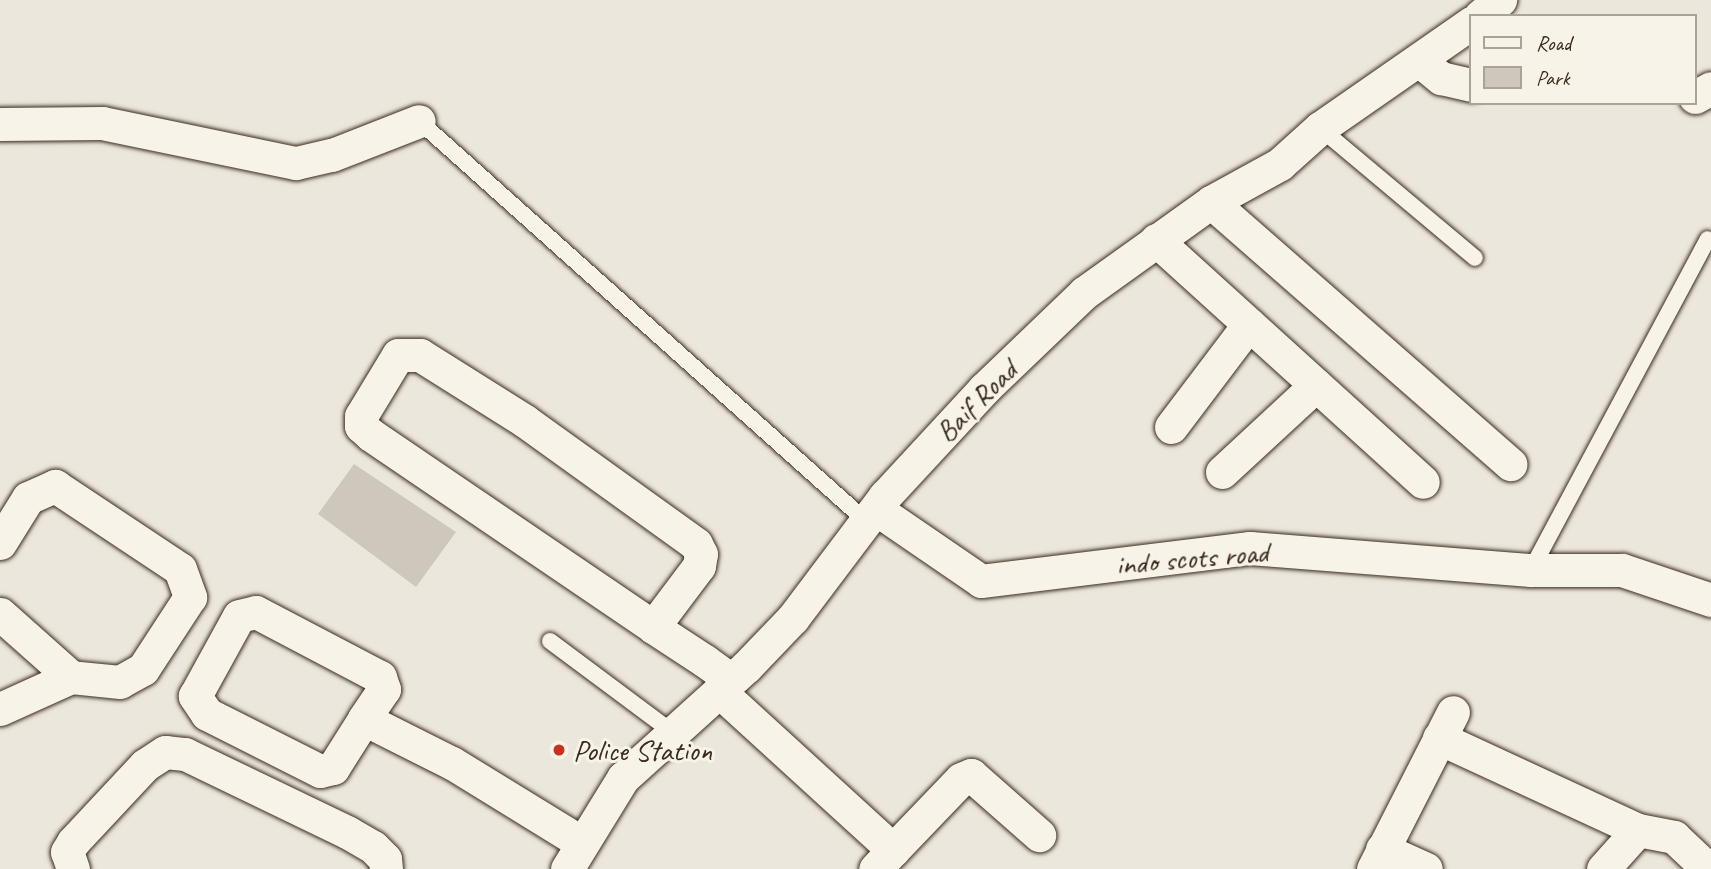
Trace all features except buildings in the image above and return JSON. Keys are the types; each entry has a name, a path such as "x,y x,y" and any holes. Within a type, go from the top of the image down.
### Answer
{"street":[{"path":"1482,14 1500,0"},
{"name":"Baif Road","path":"574,856 623,778 725,686 793,618 871,516 984,389 1084,293 1211,202 1280,164 1320,128 1421,62 1470,24"},
{"path":"1421,62 1441,78 1470,85"},
{"path":"0,124 102,123 296,163 332,155 419,121"},
{"path":"1211,202 1510,464"},
{"path":"1156,240 1423,482"},
{"path":"1171,427 1249,324"},
{"path":"653,627 699,566 701,554 696,544 526,421 421,355 398,355 360,416 361,426 653,627 725,686 884,860 961,779 971,775 1039,835"},
{"path":"1222,472 1316,385"},
{"path":"0,543 14,500 55,486 180,569 190,597 143,668 120,682 71,677 0,709"},
{"name":"indo scots road","path":"871,516 981,581 1250,548 1531,570 1622,570 1711,600"},
{"path":"256,612 380,677 384,689 363,719 333,768 320,771 207,714 195,696 239,616 256,612"},
{"path":"0,614 71,677"},
{"path":"363,719 452,763 574,856"},
{"path":"1426,869 1378,859 1446,725 1638,830 1674,836 1708,869"},
{"path":"73,869 67,852 73,842 145,765 165,752 185,754 347,832 373,846 385,859 386,869"},
{"path":"1603,869 1638,830"}],"lane":[{"path":"419,121 871,516"},
{"path":"1320,128 1475,258"},
{"path":"1531,570 1708,239"},
{"path":"550,641 673,732"}],"green space":[{"path":"354,464 456,532 416,587 318,514"}],"place":[{"name":"Police Station","path":"559,750"}]}
